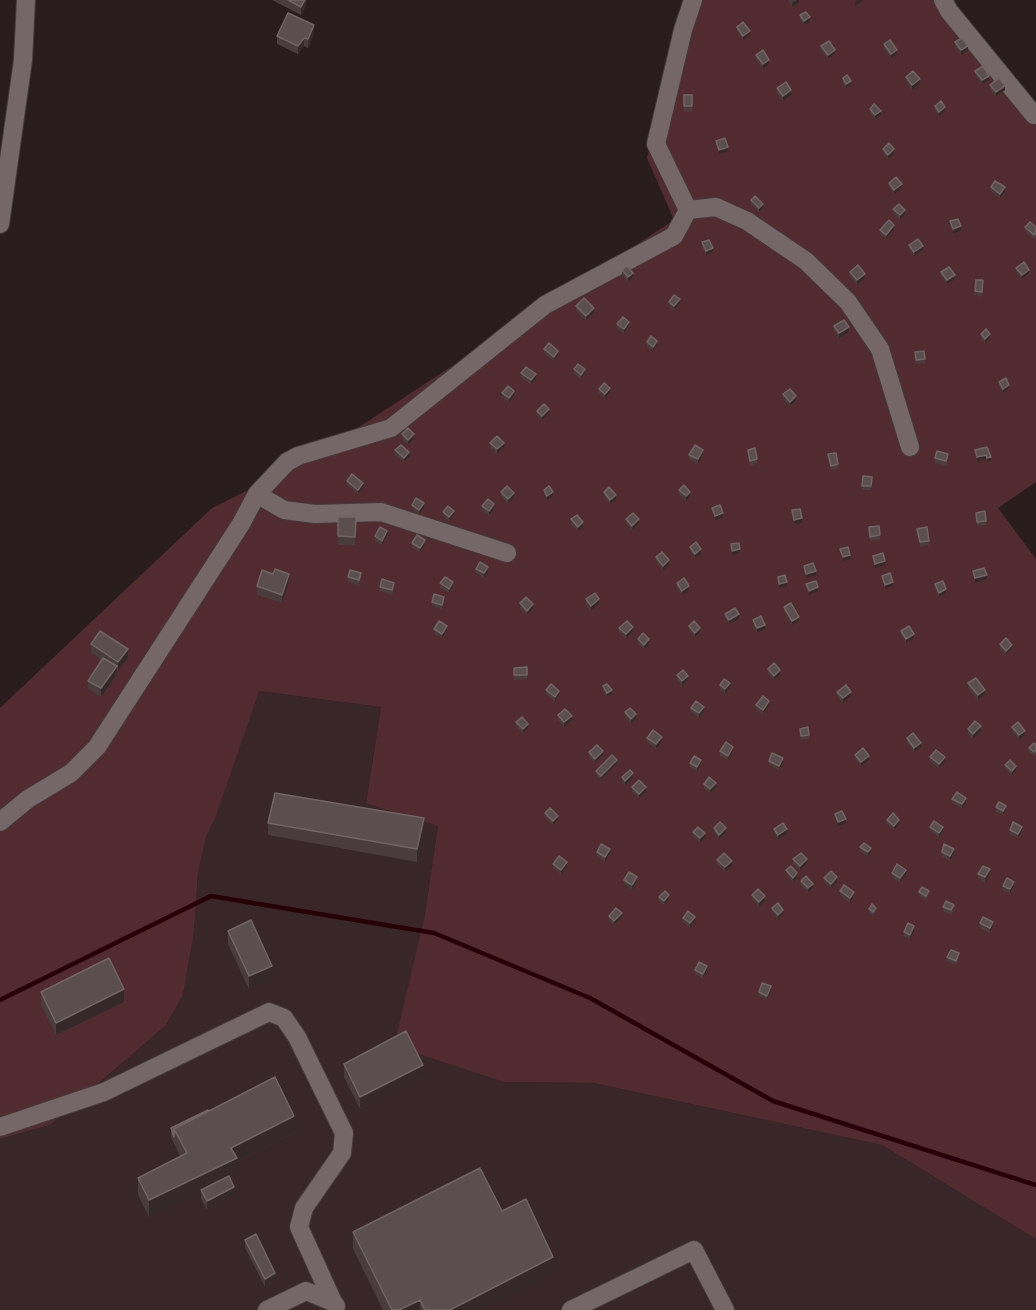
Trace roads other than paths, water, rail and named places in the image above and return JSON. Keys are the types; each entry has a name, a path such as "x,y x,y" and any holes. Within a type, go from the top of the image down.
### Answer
{"street":[{"path":"0,224 4,154 23,60 27,0"},
{"path":"688,210 656,144 683,30 693,0"},
{"path":"943,0 949,11 1034,115"},
{"path":"688,210 716,207 747,221 806,261 848,302 880,349 910,447"},
{"path":"0,822 28,799 71,773 97,747 235,534 257,494 280,469 298,456 391,428 545,305 674,236 688,210"},
{"path":"257,494 284,510 315,514 381,512 507,553"},
{"path":"0,1127 104,1092 269,1012 284,1018 297,1037 344,1133 342,1153 304,1208 299,1227 336,1306"},
{"path":"571,1310 694,1250 725,1310"},
{"path":"267,1310 306,1291 336,1306"}],"waterway":[{"path":"0,1000 211,896 434,933 590,998 773,1101 1036,1185"}]}
